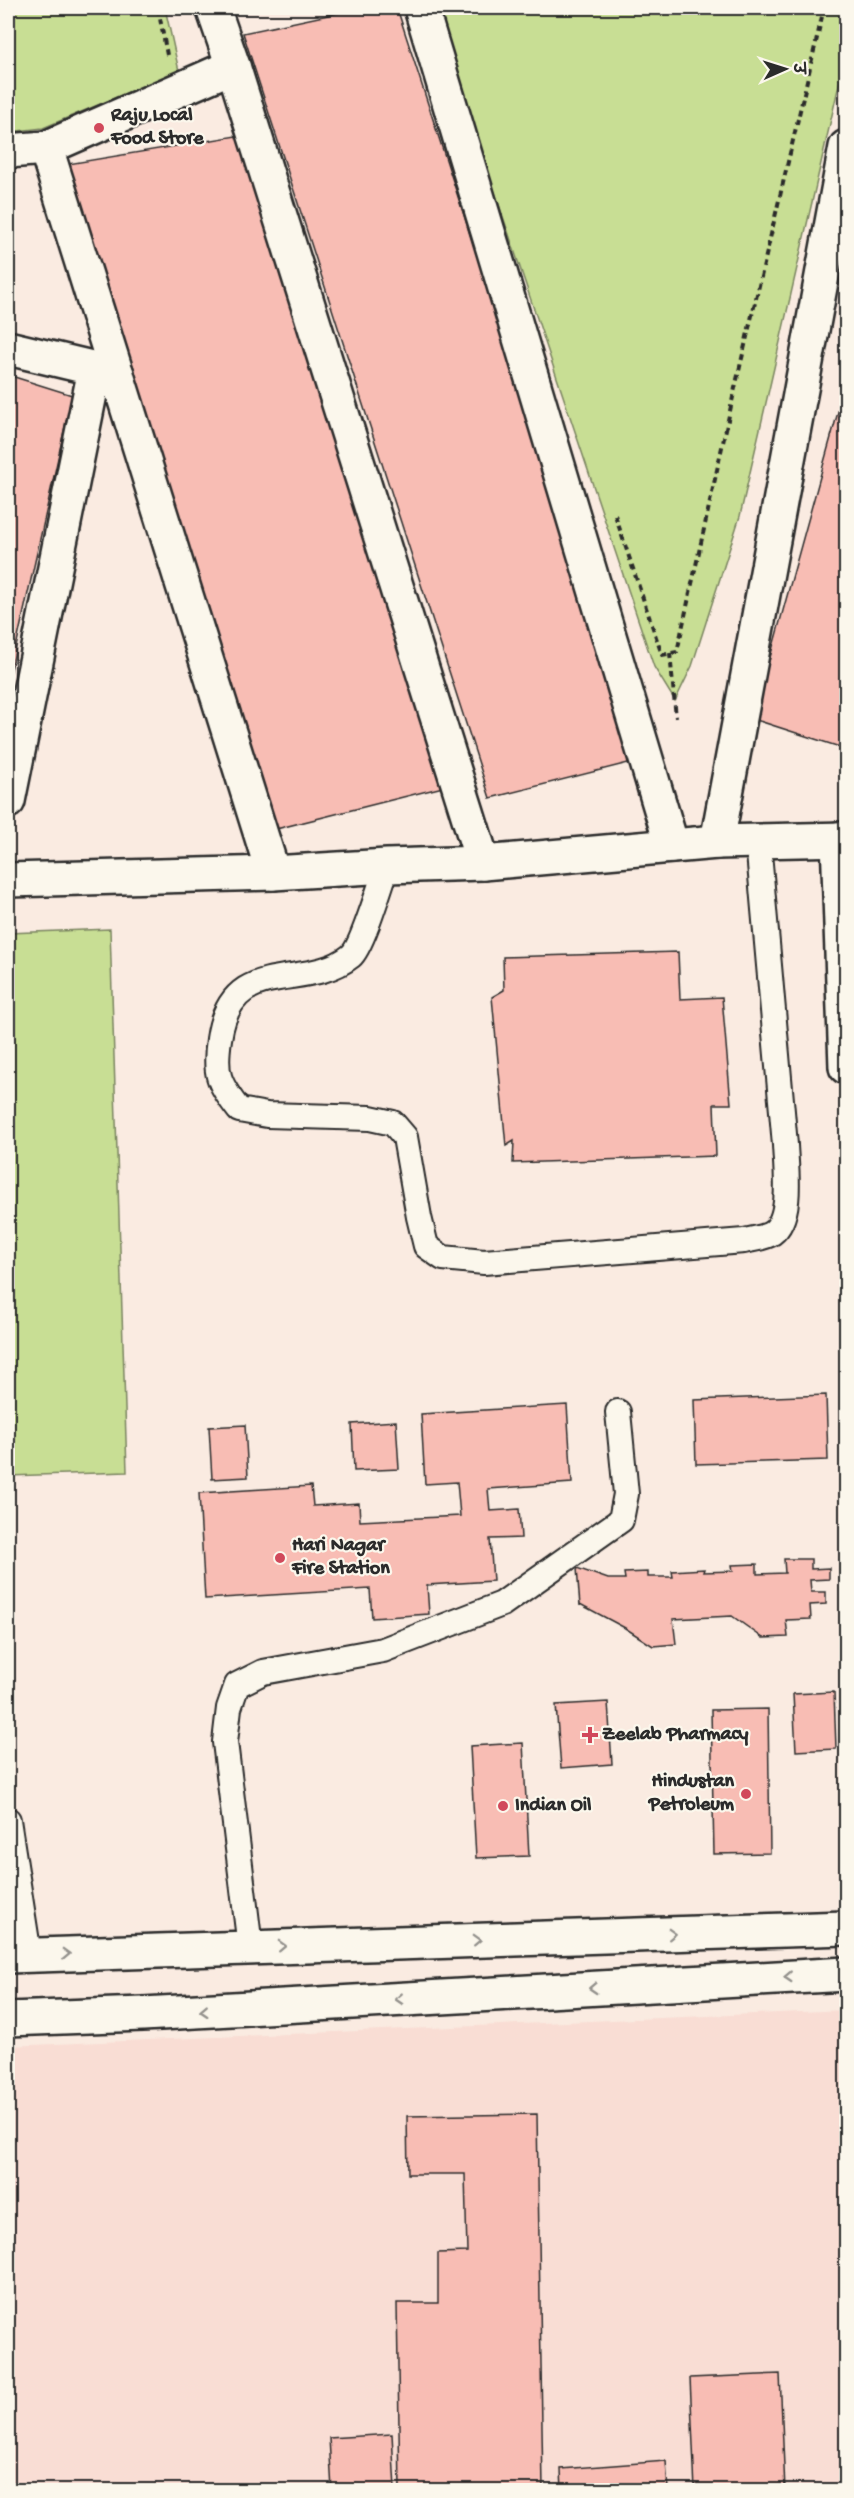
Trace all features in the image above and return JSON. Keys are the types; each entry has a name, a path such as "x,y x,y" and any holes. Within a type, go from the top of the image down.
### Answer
{"street":[{"path":"213,8 483,863"},
{"path":"421,8 672,846"},
{"path":"8,151 46,147 233,66"},
{"path":"46,147 107,372 273,873"},
{"path":"717,842 846,147"},
{"path":"8,348 107,372"},
{"path":"8,801 107,372"},
{"path":"8,880 273,873 483,863 717,842 842,839 846,1067"},
{"path":"18,1956 846,1928"},
{"path":"8,2019 143,2014 846,1974"}],"lane":[{"path":"387,866 353,954 331,967 260,982 233,998 222,1021 216,1060 222,1089 239,1110 267,1115 370,1118 393,1123 405,1137 426,1246 443,1258 484,1262 744,1241 771,1234 783,1221 786,1195 785,1145 758,842"},
{"path":"250,1947 225,1742 229,1708 237,1685 262,1672 383,1650 502,1604 621,1520 626,1494 618,1412"},
{"path":"8,1820 18,1956"}],"path":[{"path":"614,510 662,655 677,652 735,388 824,8"}],"shaded area":[{"path":"846,2010 846,2490 8,2490 8,2046"}],"green space":[{"path":"8,8 165,8 179,71 43,128 8,132"},
{"path":"433,8 846,8 846,54 740,516 692,666 675,701 654,667"},
{"path":"110,929 127,1472 8,1476 8,933"}],"building":[{"path":"361,8 397,8 640,760 490,798 243,33"},
{"path":"242,135 447,786 272,830 68,164"},
{"path":"8,375 72,395 8,683"},
{"path":"846,383 846,749 753,719"},
{"path":"678,952 680,999 722,997 731,1104 714,1104 716,1156 513,1163 514,1141 506,1146 492,997 504,990 503,957"},
{"path":"826,1395 828,1460 696,1464 694,1400"},
{"path":"567,1405 572,1483 488,1489 490,1511 519,1509 521,1538 490,1539 493,1581 427,1585 429,1614 372,1618 370,1589 205,1599 199,1493 311,1486 313,1506 359,1503 360,1521 460,1516 457,1482 425,1484 421,1414"},
{"path":"396,1421 399,1469 354,1471 352,1424"},
{"path":"245,1425 248,1477 212,1479 209,1427"},
{"path":"784,1559 811,1559 811,1569 829,1568 829,1579 810,1580 811,1592 826,1592 826,1604 810,1605 811,1619 786,1620 788,1637 763,1638 732,1616 673,1619 676,1644 653,1646 625,1628 580,1604 580,1606 577,1568 608,1579 625,1579 624,1573 648,1572 648,1577 673,1577 672,1571 704,1569 703,1572 733,1571 732,1565 757,1564 757,1574 785,1573"},
{"path":"834,1692 836,1749 796,1751 793,1694"},
{"path":"608,1702 612,1764 561,1768 556,1705"},
{"path":"768,1709 770,1853 714,1854 711,1710"},
{"path":"523,1743 529,1856 476,1858 470,1746"},
{"path":"537,2114 543,2490 400,2490 397,2303 438,2303 438,2253 467,2252 465,2174 408,2174 407,2116"},
{"path":"780,2374 785,2490 695,2490 690,2378"},
{"path":"392,2434 395,2490 332,2490 329,2438"},
{"path":"666,2461 668,2490 562,2490 561,2469"}],"place":[{"name":"Raju Local Food Store","path":"99,128"},
{"name":"Hari Nagar Fire Station","path":"280,1558"},
{"name":"Zeelab Pharmacy","path":"590,1735"},
{"name":"Hindustan Petroleum","path":"746,1794"},
{"name":"Indian Oil","path":"503,1806"}]}
